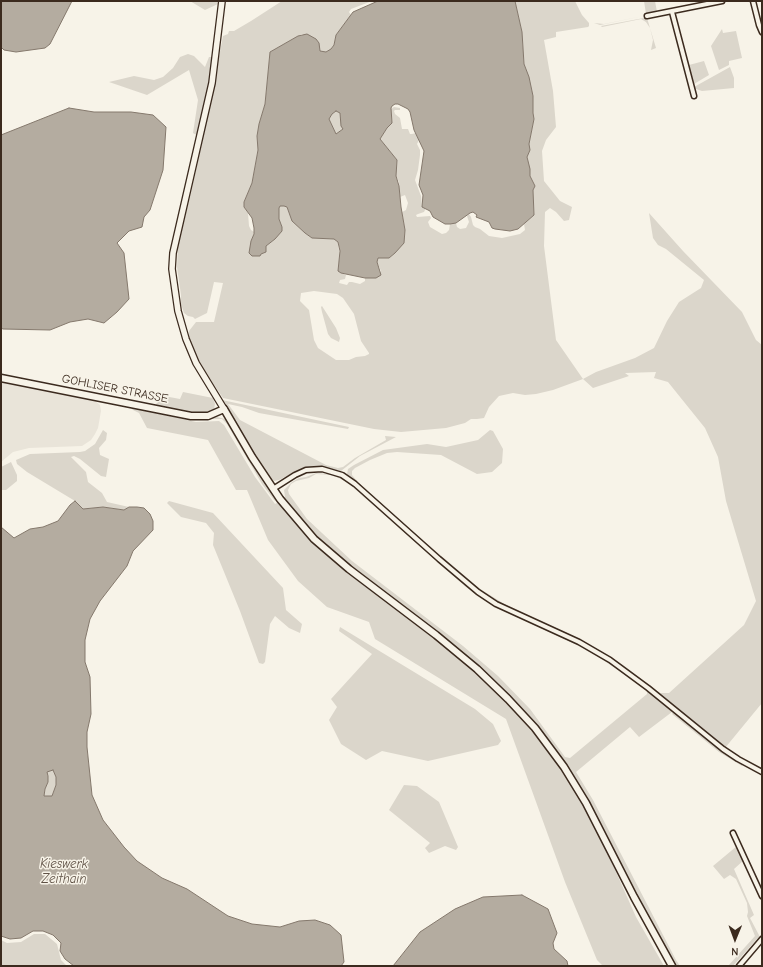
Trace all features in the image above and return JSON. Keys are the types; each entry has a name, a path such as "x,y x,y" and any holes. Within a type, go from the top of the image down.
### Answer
{"main road":[{"name":"GOHLISER STRASSE","path":"1,378 191,416 208,416 224,409"},
{"path":"224,409 273,489 299,523 332,555 477,669 508,698 531,724 564,767 586,803 637,904 672,966"}],"street":[{"path":"222,1 212,83 174,248 172,269 178,310 186,339 196,363 224,409"},
{"path":"646,16 722,1"},
{"path":"753,1 758,25 762,32"},
{"path":"672,12 694,96"},
{"path":"273,489 295,475 311,469 329,470 345,477 478,592 496,604 572,639 610,660 648,688 723,749 762,772"},
{"path":"733,833 761,893"},
{"path":"739,966 762,939"}],"shaded area":[{"path":"190,1 217,1 218,4 205,10"},
{"path":"282,1 372,1 351,9 349,12 351,15 336,35 334,45 326,52 320,51 319,46 302,34 270,52 265,104 257,136 258,150 252,183 244,202 244,207 248,213 249,226 254,232 249,253 261,254 266,252 266,246 275,239 282,227 279,219 279,208 280,206 284,206 287,207 292,221 312,238 334,239 338,242 340,259 338,265 341,273 346,275 345,279 340,280 339,283 347,285 349,282 360,284 365,281 365,278 376,278 381,271 377,262 378,258 389,258 395,253 405,237 402,212 406,210 408,203 405,195 400,197 399,182 396,176 397,160 380,139 392,120 391,109 394,107 400,108 400,110 394,111 400,118 402,129 408,129 410,134 416,133 419,140 417,144 420,150 420,155 415,180 421,196 422,207 426,208 424,212 416,215 417,217 430,216 431,218 428,222 430,227 442,234 449,230 450,224 456,223 457,227 460,229 466,228 469,222 467,216 469,214 473,225 489,236 502,238 520,234 525,230 524,224 534,215 533,190 535,186 530,176 527,156 530,150 529,144 534,119 533,96 524,64 522,32 515,1 575,1 582,15 589,23 589,26 556,32 556,37 544,40 553,91 556,127 546,140 542,151 544,181 560,201 572,207 569,220 564,221 550,208 545,212 544,246 556,340 583,379 553,390 536,394 525,395 513,393 499,396 489,407 484,418 471,419 465,423 446,428 401,432 374,429 223,398 206,373 195,353 189,337 189,331 196,322 214,322 223,283 214,282 207,313 195,319 184,313 181,304 177,267 178,245 203,139 193,133 198,100 189,70 147,95 109,82 134,76 154,80 163,77 173,68 180,57 188,54 194,56 205,67 209,57 219,57 223,36 228,34 229,31 234,31","holes":["314,291 337,294 343,298 354,314 361,341 369,353 365,356 356,357 349,360 336,360 318,348 314,340 309,310 300,301 301,293"]},
{"path":"644,1 655,1 657,12 646,14"},
{"path":"643,16 600,25 594,23 604,24"},
{"path":"644,18 647,18 650,28 646,22 641,19 601,26"},
{"path":"650,28 656,48 651,50 653,40"},
{"path":"722,29 723,33 736,31 742,58 729,61 729,65 719,70 711,46"},
{"path":"704,61 709,75 694,84 689,65"},
{"path":"730,67 734,78 734,88 702,91 694,87"},
{"path":"336,111 340,113 343,129 336,134 329,119"},
{"path":"649,213 683,251 742,312 756,340 762,345 762,703 725,748 649,686 611,659 580,640 497,602 479,590 440,558 347,474 348,469 354,465 383,450 427,444 446,447 478,440 490,430 493,431 503,449 502,463 492,472 477,474 441,455 397,452 387,453 370,460 355,468 352,471 352,475 398,519 480,589 511,608 567,633 597,649 623,665 660,693 669,693 744,625 756,601 726,501 718,457 705,428 668,382 654,378 656,372 625,373 629,376 593,388 583,379 596,372 635,358 654,348 667,321 679,302 701,288 704,280 666,249 658,245 653,238"},
{"path":"322,306 336,328 340,338 339,342 331,338 328,334 322,312"},
{"path":"1,381 93,399 100,405 101,411 98,428 95,434 91,440 82,446 29,448 13,452 1,462"},
{"path":"183,392 213,398 215,404 214,409 207,412 196,413 155,405 164,396 180,399"},
{"path":"222,400 349,427 348,429 259,413 228,404 240,420 326,465 338,468 343,467 355,458 386,440 385,436 396,437 360,456 341,471 322,467 310,467 274,481 270,478"},
{"path":"130,407 196,422 219,421 224,425 255,477 275,504 279,502 303,530 457,654 507,700 544,742 578,792 606,846 605,847 636,917 664,966 603,966 597,960 565,882 506,719 375,639 369,622 327,607 298,581 268,540 247,490 236,490 208,440 147,428 139,413"},
{"path":"180,416 209,418 217,417 225,419 277,500 274,500 262,484 227,424 222,419 198,419"},
{"path":"103,430 107,433 106,440 99,448 100,455 109,459 106,477 101,476 80,459 74,456 71,457 86,472 88,482 102,493 107,502 129,507 124,510 103,507 83,509 75,501 27,472 17,464 16,460 30,454 85,451 95,444"},
{"path":"11,462 17,475 17,481 6,490 1,490 1,467"},
{"path":"316,473 330,473 348,481 467,586 487,600 509,612 579,644 609,661 672,710 672,712 639,737 630,727 576,772 593,800 680,966 675,966 658,939 604,832 526,714 317,538 283,498 285,497 284,490 292,482 299,478","holes":["316,474 332,475 347,482 466,587 486,601 588,650 633,680 647,691 647,694 570,758 565,757 530,709 498,676 463,646 352,561 307,519 289,494 288,490 291,484"]},
{"path":"169,501 213,513 283,588 286,610 302,624 300,633 289,628 275,616 270,624 265,662 263,664 259,663 213,545 214,533 206,523 181,517 167,503"},
{"path":"340,627 475,709 493,724 501,741 498,745 428,761 382,751 366,760 341,744 329,720 337,707 331,699 372,654 339,631"},
{"path":"674,711 721,750 743,764 742,766 719,752 672,714"},
{"path":"53,769 56,777 56,785 52,796 44,796 48,782 47,772"},
{"path":"404,785 417,786 439,802 458,847 456,850 445,846 429,853 425,848 430,843 389,810"},
{"path":"737,846 744,860 734,869 754,915 750,918 760,937 733,966 728,966 755,936 747,916 747,903 736,879 730,875 724,879 713,866"},
{"path":"34,934 45,934 57,944 61,960 67,966 1,966 1,940 7,943 21,942"}],"water":[{"path":"1,1 72,1 50,44 45,48 16,52 4,50 1,47"},
{"path":"378,1 515,1 522,32 524,64 529,77 533,96 534,119 529,144 530,150 527,157 530,176 535,186 533,190 534,215 518,229 510,231 492,228 489,222 476,217 477,215 473,212 456,223 445,224 433,217 430,211 422,207 423,195 419,185 424,151 414,130 410,112 408,109 395,104 391,108 392,123 380,139 397,160 396,176 399,186 405,230 404,243 389,258 378,258 377,262 381,275 376,278 365,278 338,271 340,251 338,242 334,239 312,238 292,221 287,207 284,206 280,206 279,208 279,219 282,231 266,246 266,252 260,256 252,256 249,253 254,228 252,218 244,207 244,202 252,183 258,150 257,136 265,104 270,52 298,36 307,34 316,39 319,43 320,51 326,52 334,45 336,35 353,12","holes":["336,111 340,113 341,126 343,129 336,134 329,119"]},
{"path":"69,108 94,112 131,112 153,115 166,127 163,170 150,210 144,217 142,227 129,231 117,243 124,253 129,299 104,323 88,319 70,322 50,330 3,329 1,328 1,135"},
{"name":"Kieswerk Zeithain","path":"75,501 83,509 103,507 124,510 129,507 144,508 150,514 153,521 153,530 133,551 127,566 100,601 90,619 85,640 85,662 90,677 91,714 87,732 87,747 92,795 103,820 137,861 162,878 187,889 228,916 252,924 280,927 299,921 315,920 330,925 341,935 344,962 341,966 74,966 65,959 60,951 61,943 53,935 43,931 33,931 21,938 10,939 1,936 1,527 14,538 30,529 43,527 58,521 70,505","holes":["53,770 56,777 56,785 52,796 44,796 48,782 47,772"]},
{"path":"522,895 548,909 557,933 553,943 554,949 567,961 568,966 393,966 420,932 455,909 483,897"}]}
